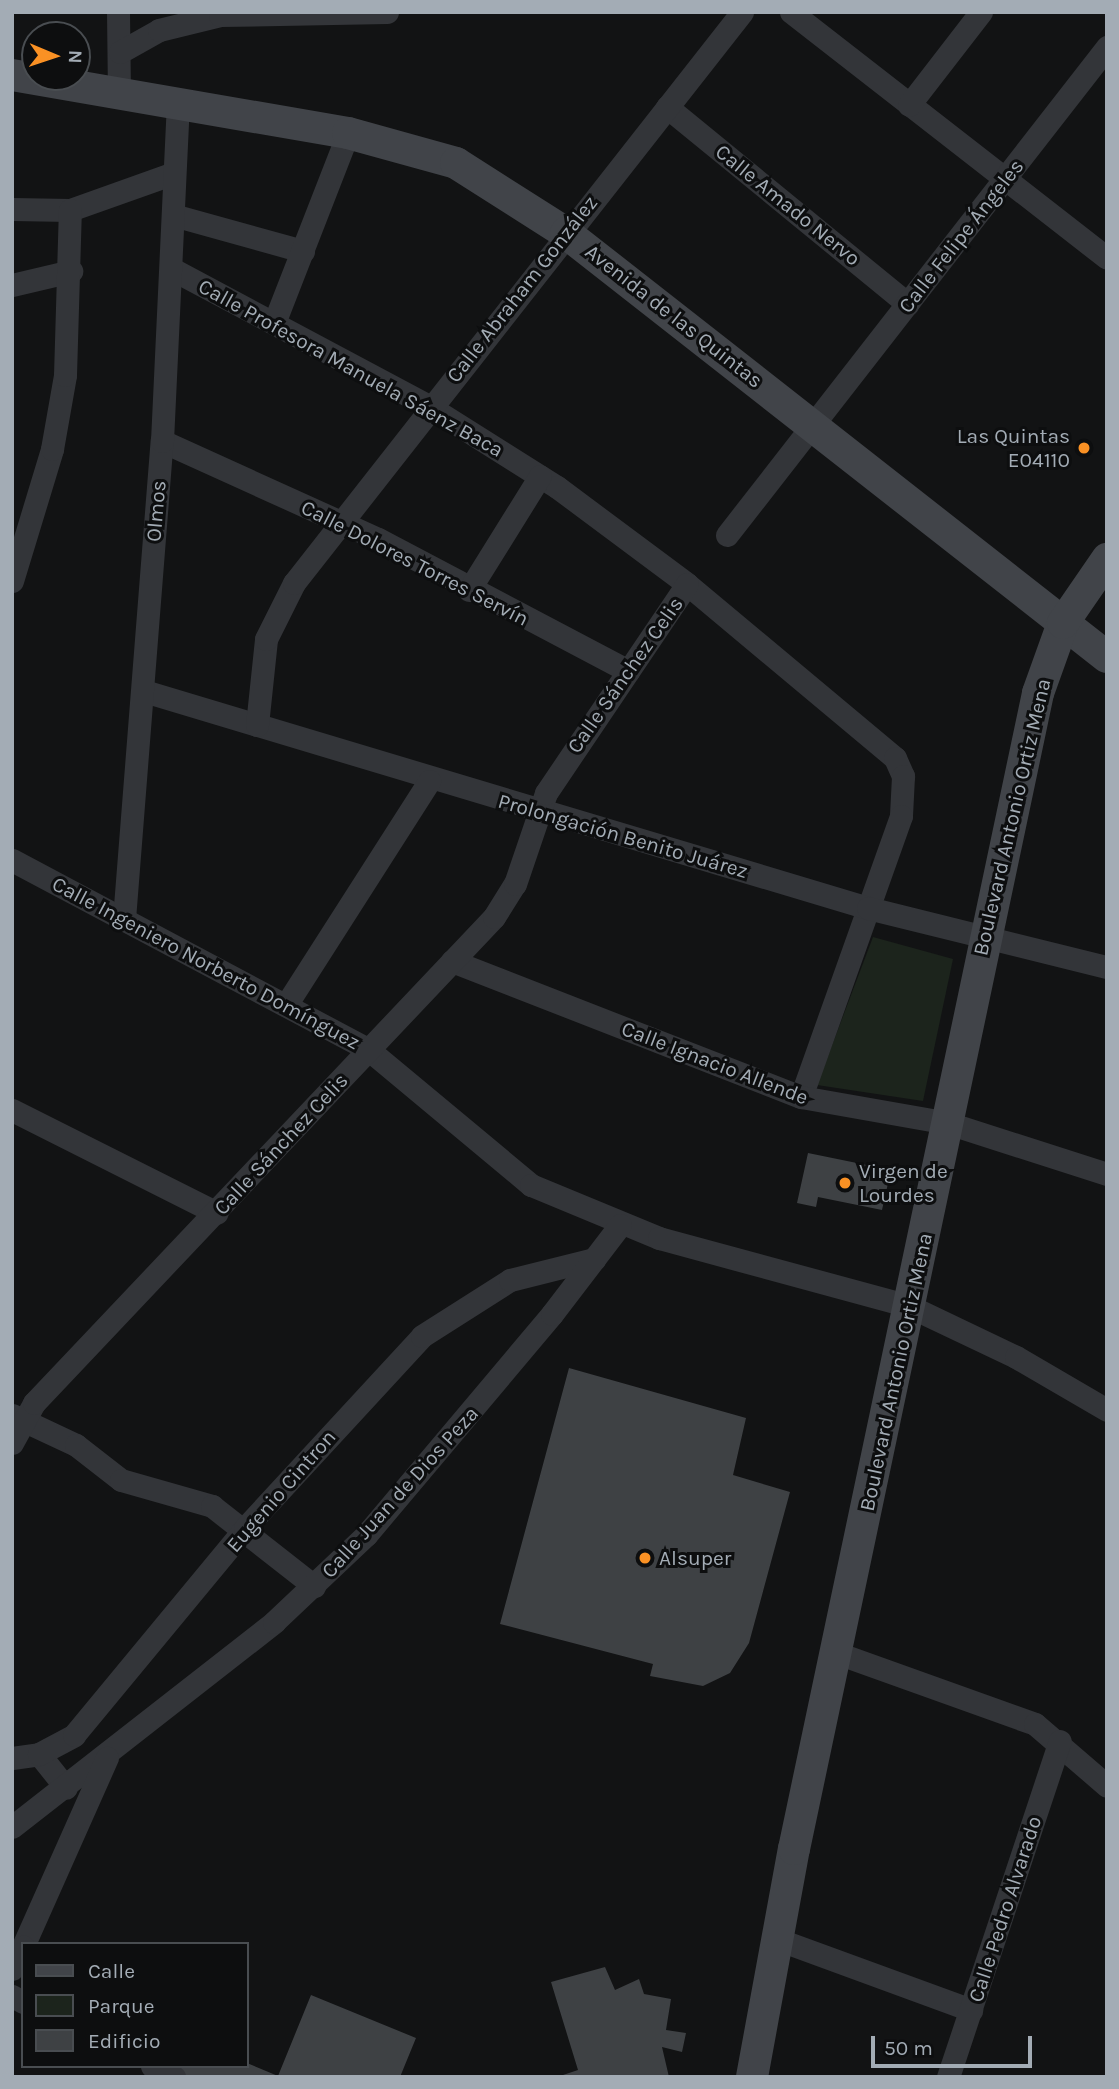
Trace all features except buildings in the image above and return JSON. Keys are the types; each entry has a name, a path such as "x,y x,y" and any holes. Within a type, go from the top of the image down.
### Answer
{"main road":[{"name":"Avenida de las Quintas","path":"12,75 348,133 456,163 566,233 1107,657"},
{"name":"Boulevard Antonio Ortiz Mena","path":"752,2077 777,1939 948,1123 984,937 1038,693 1063,624 1107,559"}],"street":[{"path":"118,12 119,92"},
{"path":"120,47 159,30 220,15 387,12"},
{"name":"Calle Abraham González","path":"257,725 261,667 277,612 337,521 742,12"},
{"path":"791,12 819,20 909,105 1007,177 1107,258"},
{"path":"909,105 981,12"},
{"name":"Calle Felipe Ángeles","path":"727,535 811,423 908,304 1107,47"},
{"name":"Olmos","path":"124,919 162,442 178,103"},
{"name":"Calle Amado Nervo","path":"667,107 908,304"},
{"path":"274,323 348,133"},
{"path":"12,209 70,210 174,173"},
{"path":"12,581 52,449 65,375 71,271 70,210"},
{"path":"173,215 303,251"},
{"name":"Calle Profesora Manuela Sáenz Baca","path":"172,270 430,407 540,476 687,584 895,758 905,792 868,908"},
{"path":"12,285 71,271"},
{"name":"Calle Dolores Torres Servín","path":"162,442 337,521 628,671"},
{"path":"469,590 540,476"},
{"name":"Calle Sánchez Celis","path":"12,1443 18,1417 217,1213 505,903 538,813 559,771 687,584"},
{"name":"Prolongación Benito Juárez","path":"144,691 429,781 868,908 1105,965"},
{"path":"286,1005 429,781"},
{"name":"Calle Ingeniero Norberto Domínguez","path":"12,860 369,1050 511,1171 620,1225 909,1306 1016,1357 1107,1410"},
{"path":"801,1097 868,908"},
{"name":"Calle Ignacio Allende","path":"452,961 801,1097 948,1123 1107,1174"},
{"path":"12,1110 217,1213"},
{"name":"Calle Juan de Dios Peza","path":"12,1827 108,1756 314,1587 447,1443 620,1225"},
{"name":"Eugenio Cintron","path":"12,1758 39,1754 75,1735 245,1528 422,1336 510,1280 594,1259"},
{"path":"18,1417 76,1445 121,1480 199,1499 245,1528 314,1587"},
{"path":"837,1653 1010,1712 1060,1741 1107,1786"},
{"name":"Calle Pedro Alvarado","path":"948,2077 1060,1741"},
{"path":"39,1754 65,1788"},
{"path":"24,1942 108,1756"},
{"path":"777,1939 971,2010"},
{"path":"12,1969 21,1949"},
{"path":"156,2068 174,2077"}],"green space":[{"path":"873,937 953,959 923,1101 817,1085"}],"place":[{"name":"Las Quintas E04110","path":"1084,448"},
{"name":"Virgen de Lourdes","path":"845,1183"},
{"name":"Alsuper","path":"645,1558"}]}
